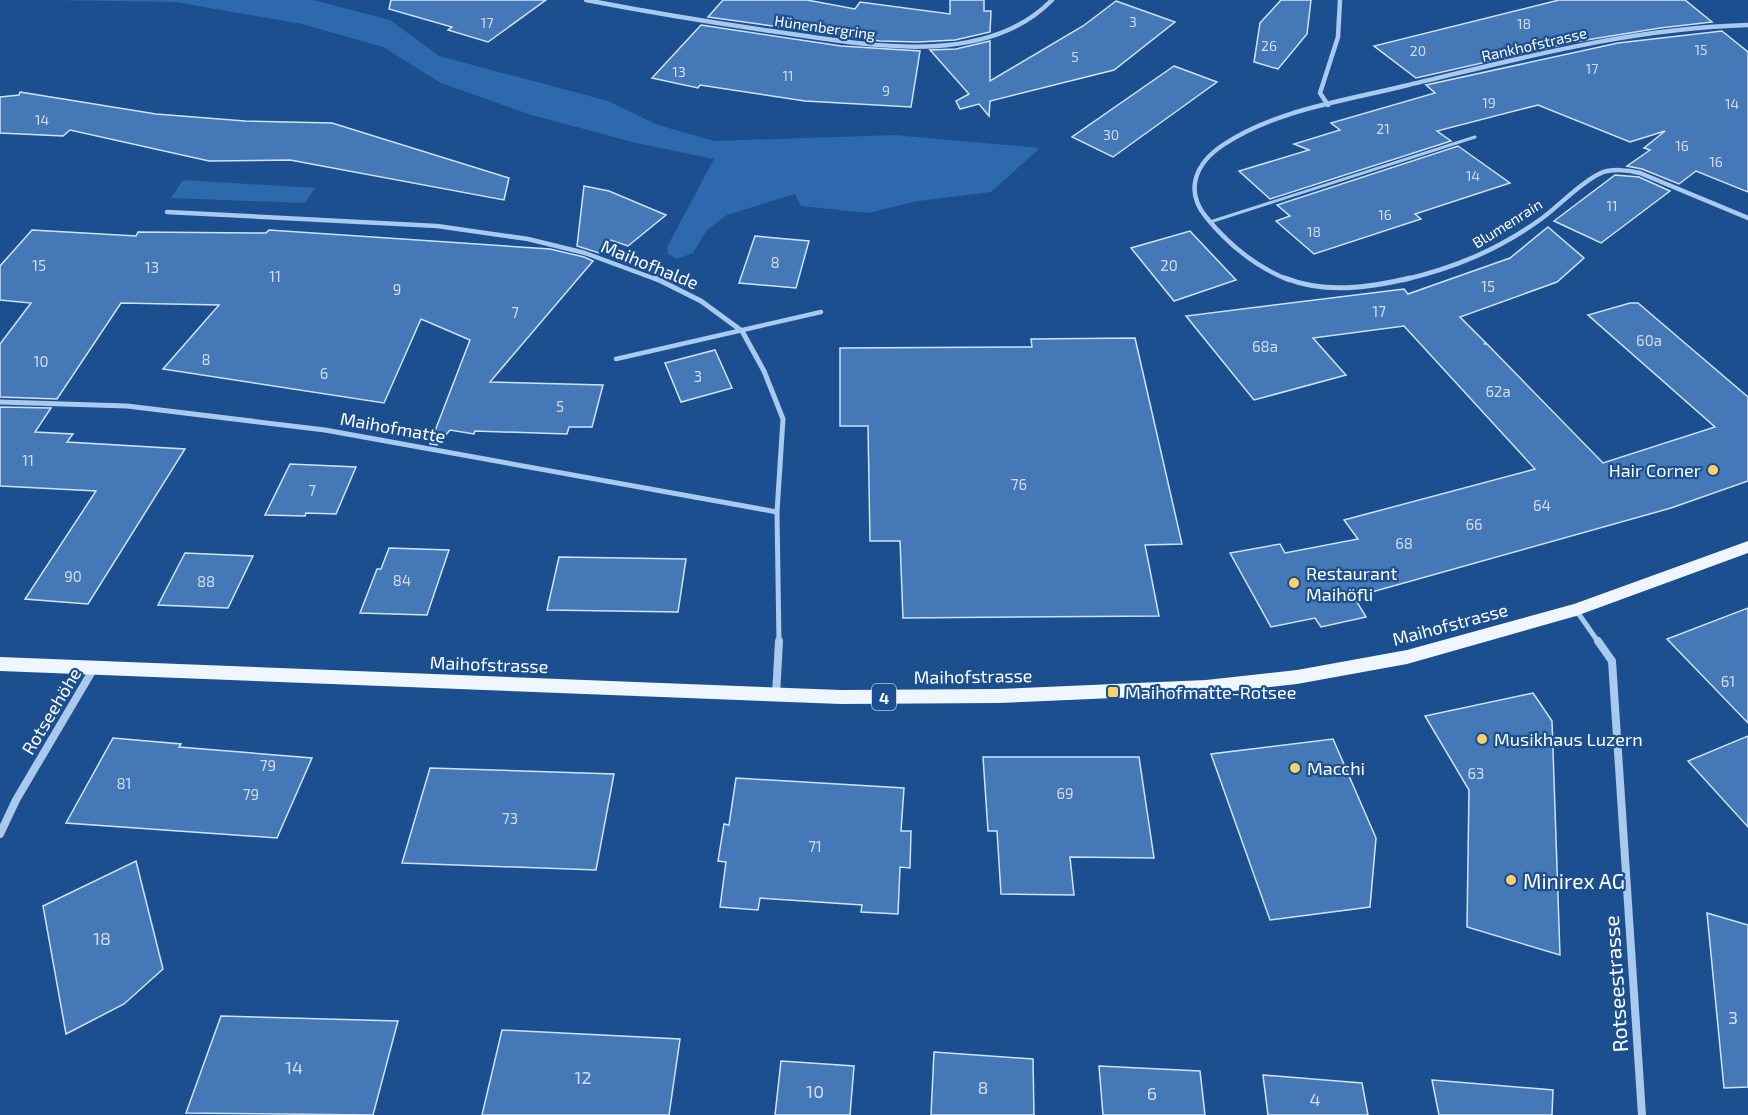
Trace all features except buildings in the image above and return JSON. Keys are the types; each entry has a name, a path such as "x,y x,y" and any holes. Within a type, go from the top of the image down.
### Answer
{"main road":[{"name":"Maihofstrasse","path":"0,664 776,695 998,696 1229,685 1297,677 1407,657 1576,610 1748,547"}],"street":[{"name":"Hünenbergring","path":"586,0 678,18 902,48 958,42 999,33 1035,16 1052,0"},
{"path":"1328,105 1320,93 1334,61 1341,13 1340,0"},
{"name":"Rankhofstrasse","path":"1210,222 1198,206 1194,183 1210,157 1223,144 1259,126 1328,105 1578,45 1648,32 1748,25"},
{"name":"Blumenrain","path":"1210,222 1251,260 1273,272 1294,282 1317,288 1340,288 1391,283 1445,269 1485,254 1523,231 1599,173 1614,170 1632,170 1646,175 1748,218"},
{"name":"Maihofhalde","path":"167,212 437,226 528,239 585,254 653,277 702,301 742,331 764,371 783,419 777,512 780,633 776,695"},
{"name":"Maihofmatte","path":"0,402 127,406 325,430 777,512"},
{"name":"Rotseestrasse","path":"1576,610 1612,661 1642,1115"},
{"name":"Rotseehöhe","path":"0,834 16,800 94,668"}],"lane":[{"path":"1210,222 1475,137"},
{"path":"616,359 821,312"}],"shaded area":[{"path":"50,0 313,0 390,20 439,56 608,101 658,125 714,141 894,135 1040,148 991,192 918,201 868,213 801,206 795,194 727,215 707,230 693,253 677,259 668,254 667,247 714,159 636,143 528,114 441,83 383,47 302,24 175,2"},
{"path":"183,180 315,188 305,203 171,198"}],"place":[{"name":"Hair Corner","path":"1713,470"},
{"name":"Restaurant Maihöfli","path":"1294,583"},
{"name":"Maihofmatte-Rotsee","path":"1113,692"},
{"name":"Musikhaus Luzern","path":"1482,739"},
{"name":"Macchi","path":"1295,768"},
{"name":"Minirex AG","path":"1511,880"}]}
